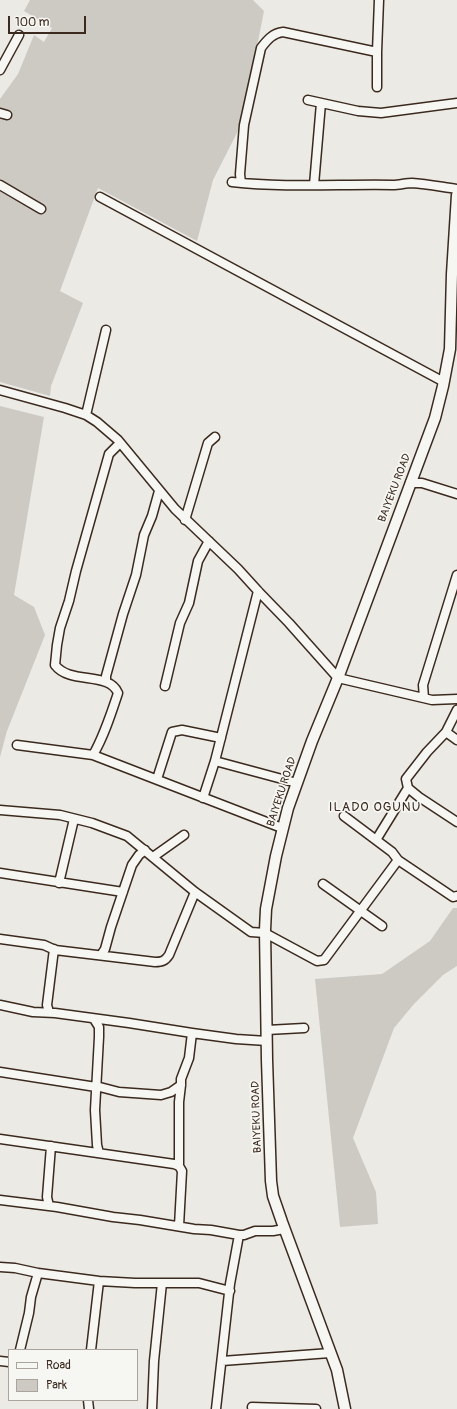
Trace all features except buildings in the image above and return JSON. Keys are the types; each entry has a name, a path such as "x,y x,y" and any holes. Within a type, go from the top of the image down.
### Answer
{"main road":[{"name":"BAIYEKU ROAD","path":"345,1409 337,1370 273,1196 271,1181 267,1041 266,909 282,828 297,783 338,678 435,418 450,349 457,195"}],"street":[{"path":"377,87 379,0"},
{"path":"241,183 241,157 247,110 261,48 274,34 283,32 377,52"},
{"path":"0,70 19,35"},
{"path":"308,100 358,111 381,113 457,103"},
{"path":"314,185 321,103"},
{"path":"232,182 300,186 358,184 396,185 410,183 457,189"},
{"path":"0,185 41,209"},
{"path":"100,197 444,382"},
{"path":"86,415 106,330"},
{"path":"0,390 65,408 86,415 97,422 120,443 174,509 238,569 338,678 432,700 457,699"},
{"path":"185,520 208,443 215,436"},
{"path":"93,755 100,742 118,693 116,688 106,682 64,672 55,665 60,628 69,601 99,488 109,454 120,443"},
{"path":"412,479 457,493"},
{"path":"106,682 106,676 123,614 136,575 144,535 160,491"},
{"path":"165,686 180,623 188,603 198,561 209,541"},
{"path":"424,698 423,685 457,575"},
{"path":"204,798 221,738 258,591"},
{"path":"414,695 423,685"},
{"path":"457,710 446,732 427,752 406,779 408,788 457,822"},
{"path":"157,779 172,732 182,730 221,738"},
{"path":"446,732 457,740"},
{"path":"17,745 93,755 282,828"},
{"path":"215,761 297,783"},
{"path":"376,840 408,788"},
{"path":"0,810 57,815 92,823 127,836 195,892 252,932 265,934 317,961 324,960 398,860"},
{"path":"344,816 392,852 398,860 453,897 457,896"},
{"path":"59,883 74,819"},
{"path":"153,857 184,835"},
{"path":"105,953 132,865 139,855 145,850"},
{"path":"0,873 123,892"},
{"path":"323,884 382,926"},
{"path":"0,939 44,945 54,949 105,953 155,962 163,962 166,960 195,892"},
{"path":"49,1012 47,1005 54,949"},
{"path":"0,1006 33,1012 49,1012 96,1023 104,1020 236,1039 267,1041"},
{"path":"96,1023 96,1150"},
{"path":"267,1030 304,1028"},
{"path":"179,1226 182,1171 179,1166 179,1102 181,1079 189,1058 192,1033"},
{"path":"0,1072 119,1092 161,1095 167,1094 181,1085"},
{"path":"0,1139 50,1146 96,1150 179,1166"},
{"path":"49,1206 47,1197 50,1146"},
{"path":"0,1200 239,1235 244,1235 255,1231 273,1231 284,1229"},
{"path":"216,1409 230,1291 239,1235"},
{"path":"0,1267 15,1268 38,1274 99,1281 135,1283 199,1283 230,1291"},
{"path":"20,1349 29,1313 31,1297 38,1274"},
{"path":"91,1349 99,1281"},
{"path":"152,1409 154,1361 162,1282"},
{"path":"222,1360 330,1353"},
{"path":"252,1407 316,1409"}],"green space":[{"path":"30,0 253,0 264,11 242,123 213,180 197,241 98,188 60,291 83,303 51,386 50,396 0,382 0,99 18,74 34,35 44,42 52,28 24,11"},
{"path":"0,406 44,417 14,595 34,607 45,635 7,731 0,757"},
{"path":"453,908 457,908 457,966 443,975 414,1004 394,1028 353,1138 376,1192 378,1224 340,1227 315,979 382,974 430,941"}],"district":[{"name":"ILADO OGUNU","path":"375,808"}]}
